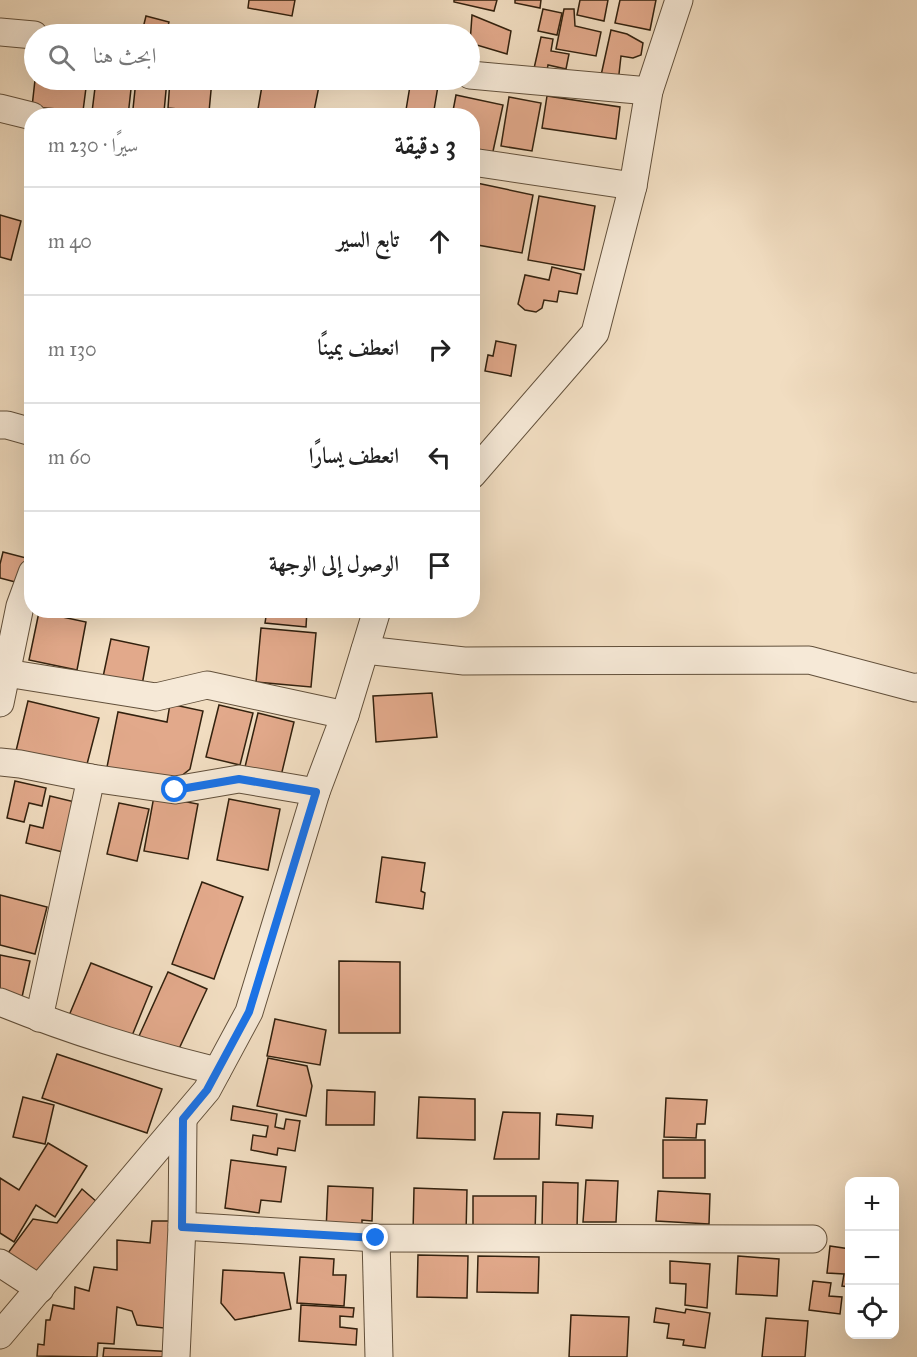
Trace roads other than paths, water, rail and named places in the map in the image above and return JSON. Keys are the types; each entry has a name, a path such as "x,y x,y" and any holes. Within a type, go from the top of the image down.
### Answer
{"street":[{"path":"480,466 595,333 633,186 649,91 679,0"},
{"path":"0,32 24,34"},
{"path":"480,76 649,91"},
{"path":"0,108 24,114"},
{"path":"480,163 633,186"},
{"path":"0,425 24,430"},
{"path":"0,703 24,595"},
{"path":"0,1335 207,1090 249,1012 316,792 345,715 375,618"},
{"path":"365,650 464,661 809,660 917,687"},
{"path":"6,674 156,697 207,685 345,715"},
{"path":"0,762 175,790 239,779 316,792"},
{"path":"39,1018 91,778"},
{"path":"0,1002 39,1018 156,1056 217,1071"},
{"path":"176,1357 182,1227 183,1119"},
{"path":"182,1227 376,1238 813,1239"},
{"path":"376,1238 380,1357"},
{"path":"0,1263 40,1288"}]}
